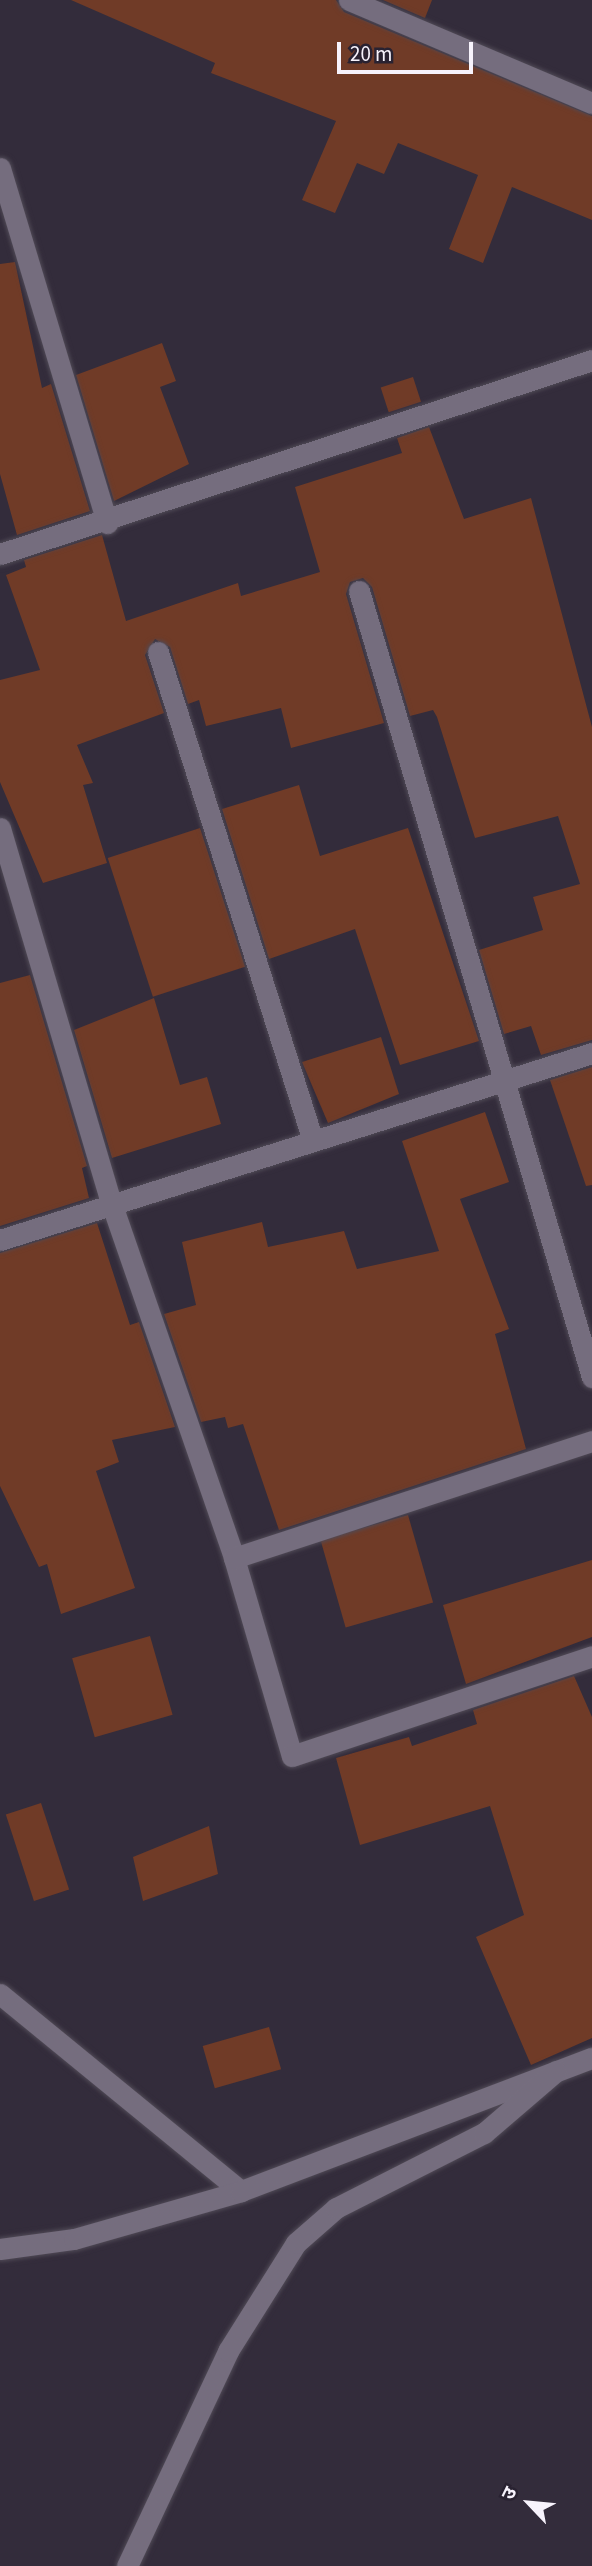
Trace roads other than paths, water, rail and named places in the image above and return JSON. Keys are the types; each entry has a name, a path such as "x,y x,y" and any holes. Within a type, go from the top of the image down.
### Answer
{"street":[{"path":"349,0 592,103"},
{"path":"0,168 107,523"},
{"path":"0,554 107,523 592,360"},
{"path":"359,591 509,1079 592,1377"},
{"path":"158,652 313,1141"},
{"path":"0,828 112,1205 234,1558 292,1756 592,1656"},
{"path":"0,1240 592,1053"},
{"path":"234,1558 592,1441"},
{"path":"0,1994 241,2191"},
{"path":"0,2249 74,2239 241,2191 592,2058"},
{"path":"127,2566 228,2351 296,2243 336,2208 484,2133 556,2071"}]}
